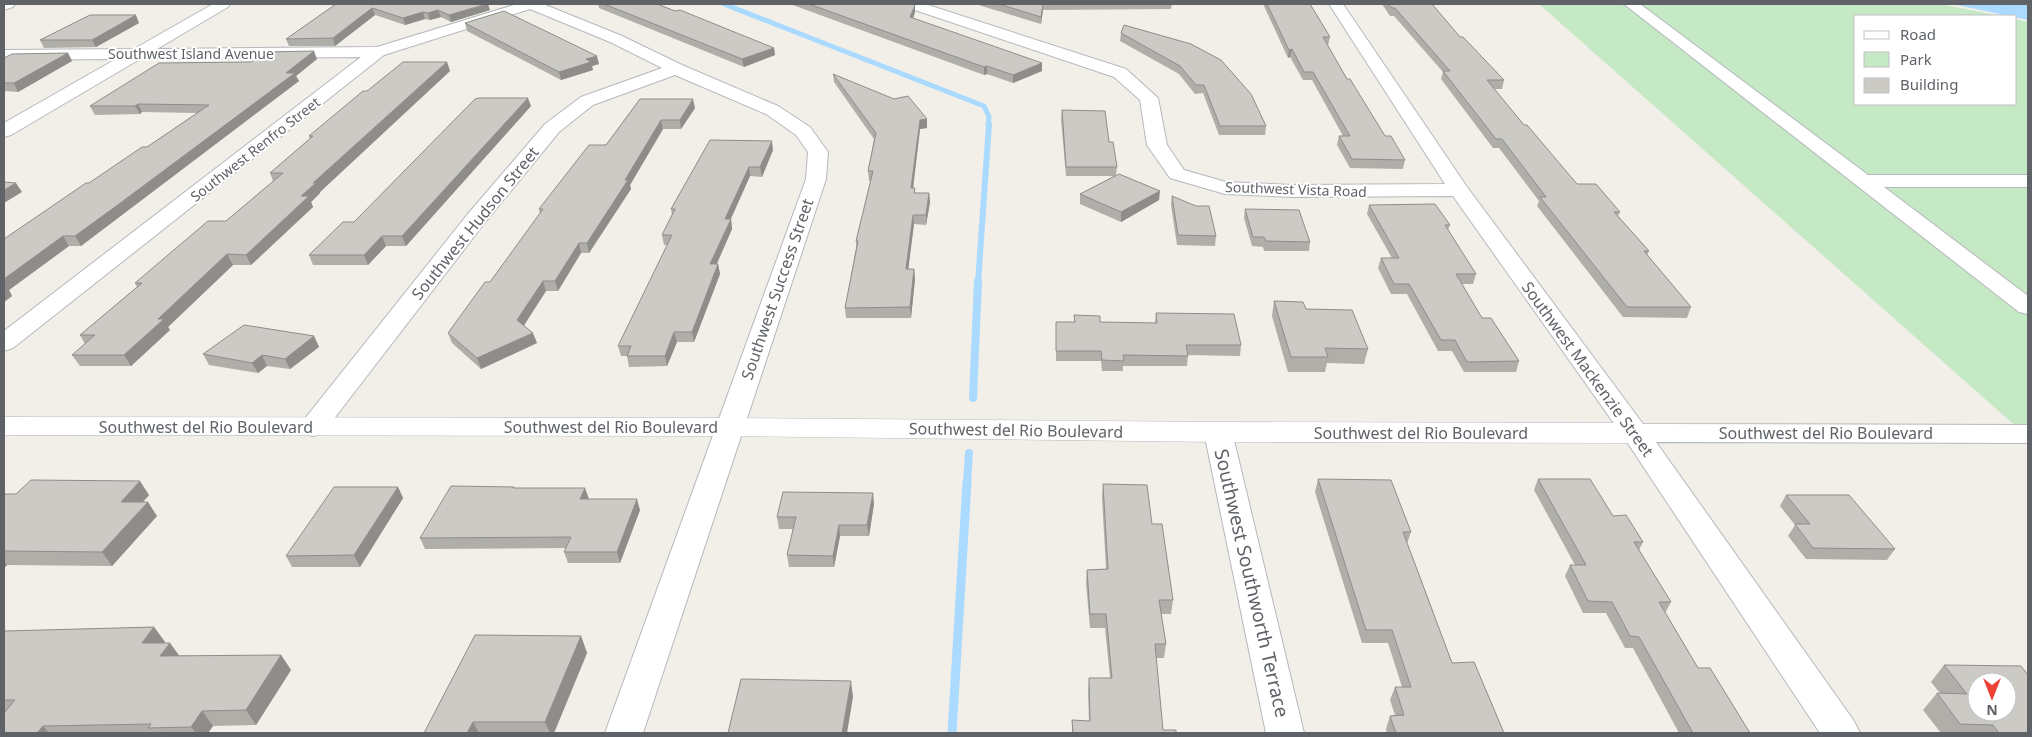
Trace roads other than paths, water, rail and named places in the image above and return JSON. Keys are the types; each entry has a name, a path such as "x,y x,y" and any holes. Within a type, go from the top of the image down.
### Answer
{"street":[{"path":"4,6 8,4"},
{"path":"4,131 223,4"},
{"name":"Southwest Renfro Street","path":"4,343 378,52 531,4"},
{"name":"Southwest Success Street","path":"531,4 772,110 803,131 818,152 816,179 624,733"},
{"name":"Southwest Vista Road","path":"911,4 1120,73 1149,98 1157,145 1177,174 1225,188 1293,191 1459,190"},
{"name":"Southwest Mackenzie Street","path":"1336,4 1459,190 1635,433 1841,733"},
{"path":"1631,4 2028,307"},
{"name":"Southwest Island Avenue","path":"4,55 378,52"},
{"name":"Southwest Hudson Street","path":"313,427 475,220 552,128 587,101 676,69"},
{"path":"1864,181 2028,181"},
{"name":"Southwest del Rio Boulevard","path":"4,426 729,427 1218,432 2028,434"},
{"name":"Southwest Southworth Terrace","path":"1218,432 1285,733"}],"water":[{"path":"1952,4 2028,4 2028,20 2017,18 2017,15 2004,15"}],"waterway":[{"path":"724,4 984,106 989,117 988,125"},
{"path":"978,283 989,124"},
{"path":"973,398 978,281"},
{"path":"967,483 969,453"},
{"path":"952,733 967,482"}]}
